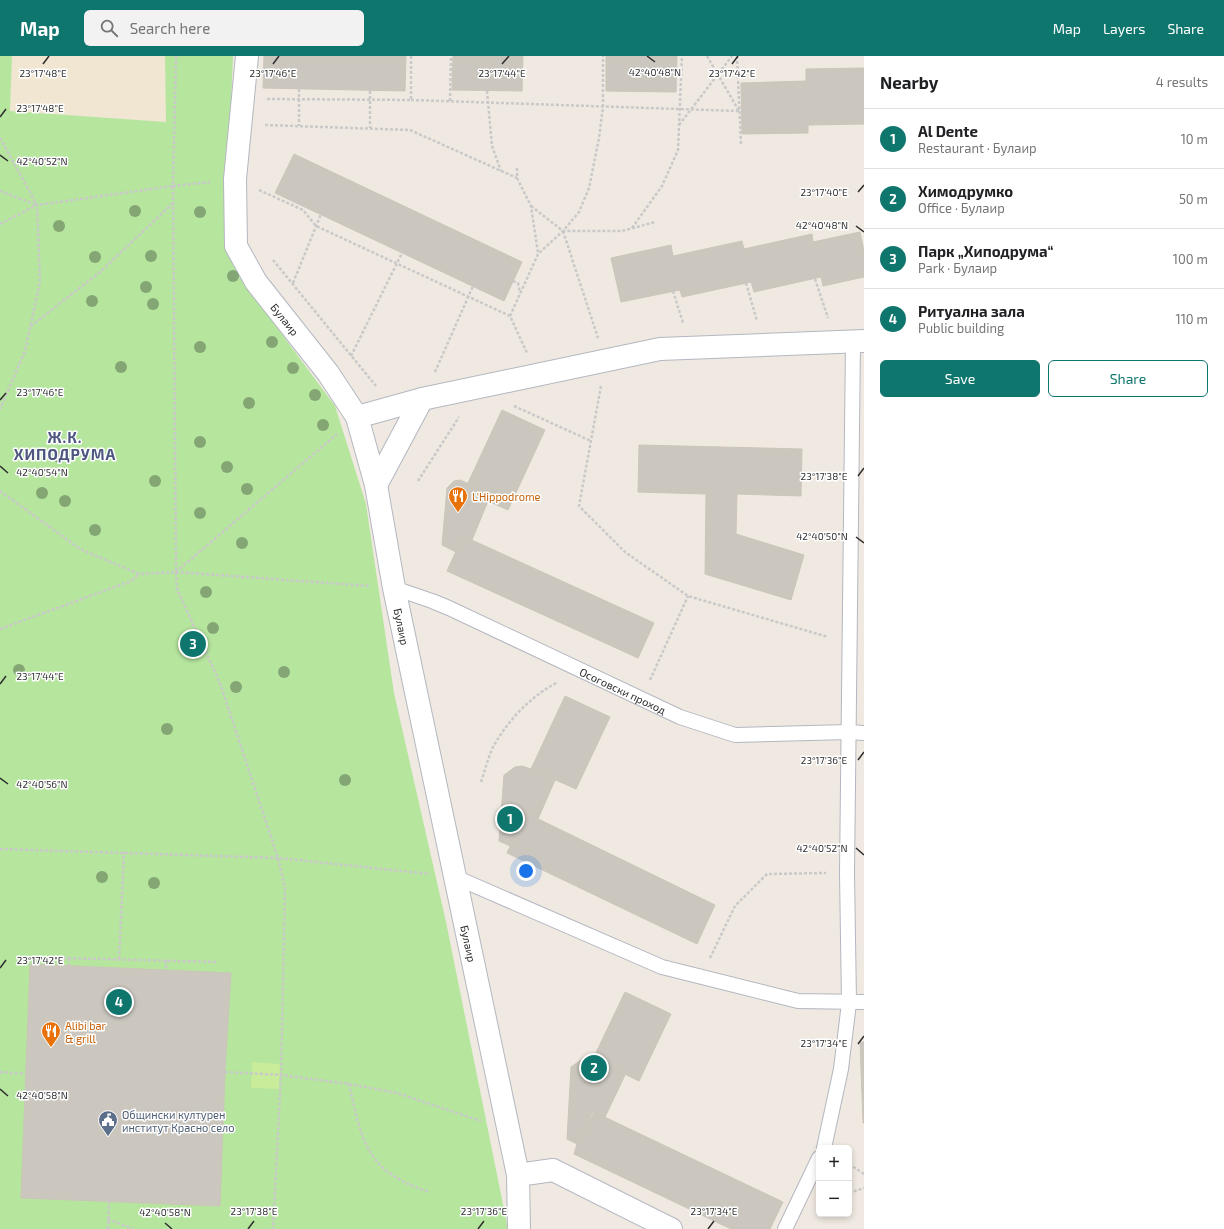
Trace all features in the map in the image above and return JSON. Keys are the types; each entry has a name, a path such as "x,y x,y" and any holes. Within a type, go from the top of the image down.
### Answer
{"street":[{"name":"Булаир","path":"247,56 235,179 236,246 256,282 328,373 357,417 376,485 394,588 518,1175 519,1229"},
{"path":"357,417 422,399 538,376 660,349 851,341"},
{"path":"376,485 422,399"},
{"path":"518,1175 553,1170 671,1229"}],"lane":[{"path":"825,1145 841,1069 849,1003 847,873 851,341"},
{"name":"Осоговски проход","path":"394,588 443,606 680,717 735,735 848,732 864,733"},
{"path":"455,877 662,967 798,1001 849,1003 864,1002"},
{"path":"785,1229 816,1164"}],"path":[{"path":"176,56 173,203 177,589 220,683 278,858 285,888 281,1075 273,1229"},
{"path":"411,56 411,100"},
{"path":"450,102 451,56"},
{"path":"510,316 538,254 563,231 579,212 589,188 599,138 603,107 603,56"},
{"path":"632,228 662,186 678,150 682,56"},
{"path":"707,56 739,111"},
{"path":"679,126 732,56"},
{"path":"737,56 741,144"},
{"path":"299,89 299,126"},
{"path":"370,90 370,128"},
{"path":"487,91 492,146 501,171"},
{"path":"243,99 411,100 739,111"},
{"path":"240,125 410,130 517,178"},
{"path":"0,138 37,205 40,282 26,351 0,409"},
{"path":"517,168 517,178 531,206 538,254"},
{"path":"0,224 37,205 235,179"},
{"path":"258,189 303,210 316,226 510,316 538,376"},
{"path":"0,191 37,205"},
{"path":"31,326 100,272 173,203"},
{"path":"531,206 563,231 606,361 579,506 625,552 688,596 849,643"},
{"path":"293,283 321,214"},
{"path":"563,231 622,231 654,222"},
{"path":"352,356 402,253"},
{"path":"269,254 393,407"},
{"path":"815,279 851,341"},
{"path":"513,281 518,283 520,294"},
{"path":"746,284 764,345"},
{"path":"422,399 473,286"},
{"path":"673,291 691,348"},
{"path":"418,481 477,388"},
{"path":"513,405 591,441"},
{"path":"176,572 357,417"},
{"path":"0,491 80,548 139,574 176,572 394,588"},
{"path":"0,629 131,581 139,574"},
{"path":"641,698 688,596"},
{"path":"481,782 493,747 514,718 525,706 539,693 557,682 573,677 591,675"},
{"path":"0,849 278,858 455,877"},
{"path":"119,959 124,852"},
{"path":"701,977 734,906 767,874 847,873"},
{"path":"23,957 216,962"},
{"path":"69,958 69,965"},
{"path":"166,960 166,970"},
{"path":"0,1072 26,1074"},
{"path":"225,1072 281,1075 349,1084 397,1093 508,1130"},
{"path":"349,1084 359,1126 370,1152 386,1171 407,1184 428,1192"},
{"path":"852,1166 864,1174"},
{"path":"852,1192 864,1188"},
{"path":"108,1229 109,1201"},
{"path":"108,1219 133,1229"}],"shaded area":[{"path":"12,56 165,56 166,122 10,111"}],"green space":[{"path":"0,56 12,56 10,111 166,122 165,56 233,56 225,248 247,287 335,406 366,504 394,693 446,922 508,1229 0,1229"},
{"path":"252,1062 280,1064 279,1089 251,1088"}],"building":[{"path":"264,56 406,56 405,91 263,88"},
{"path":"453,56 523,56 522,91 452,90"},
{"path":"606,56 677,56 676,92 606,91"},
{"path":"864,68 864,124 808,125 808,133 742,134 741,83 806,81 806,69"},
{"path":"294,154 522,262 504,301 275,193"},
{"path":"860,232 864,251 864,277 823,286 821,277 754,292 751,282 682,297 680,290 621,302 611,258 671,245 673,256 742,241 744,249 812,234 813,242"},
{"path":"502,410 545,430 508,510 476,496 480,489 468,483"},
{"path":"639,445 802,449 801,496 737,494 736,534 804,555 791,600 705,574 706,494 638,492"},
{"path":"460,480 480,489 476,496 488,501 472,540 463,536 456,552 442,545 447,488 454,481"},
{"path":"463,536 654,623 638,658 447,571"},
{"path":"565,696 610,717 576,789 531,769"},
{"path":"522,766 555,780 538,819 526,813 510,846 499,841 504,775 515,767"},
{"path":"526,813 715,905 697,944 507,853"},
{"path":"30,964 231,973 225,1072 220,1206 21,1198"},
{"path":"625,992 671,1014 639,1081 593,1059"},
{"path":"860,1042 864,1042 864,1123 863,1123"},
{"path":"588,1058 625,1075 605,1117 593,1111 577,1144 567,1139 571,1067 581,1060"},
{"path":"594,1112 783,1202 770,1229 731,1229 574,1154 577,1144"}],"place":[{"name":"L'Hippodrome","path":"458,513"},
{"name":"Парк „Хиподрума“","path":"193,644"},
{"name":"Al Dente","path":"510,819"},
{"name":"Ритуална зала","path":"119,1002"},
{"name":"Alibi bar & grill","path":"51,1048"},
{"name":"Химодрумко","path":"594,1068"},
{"name":"Общински културен институт Красно село","path":"108,1137"}],"district":[{"name":"Ж.К. ХИПОДРУМА","path":"65,446"}]}
